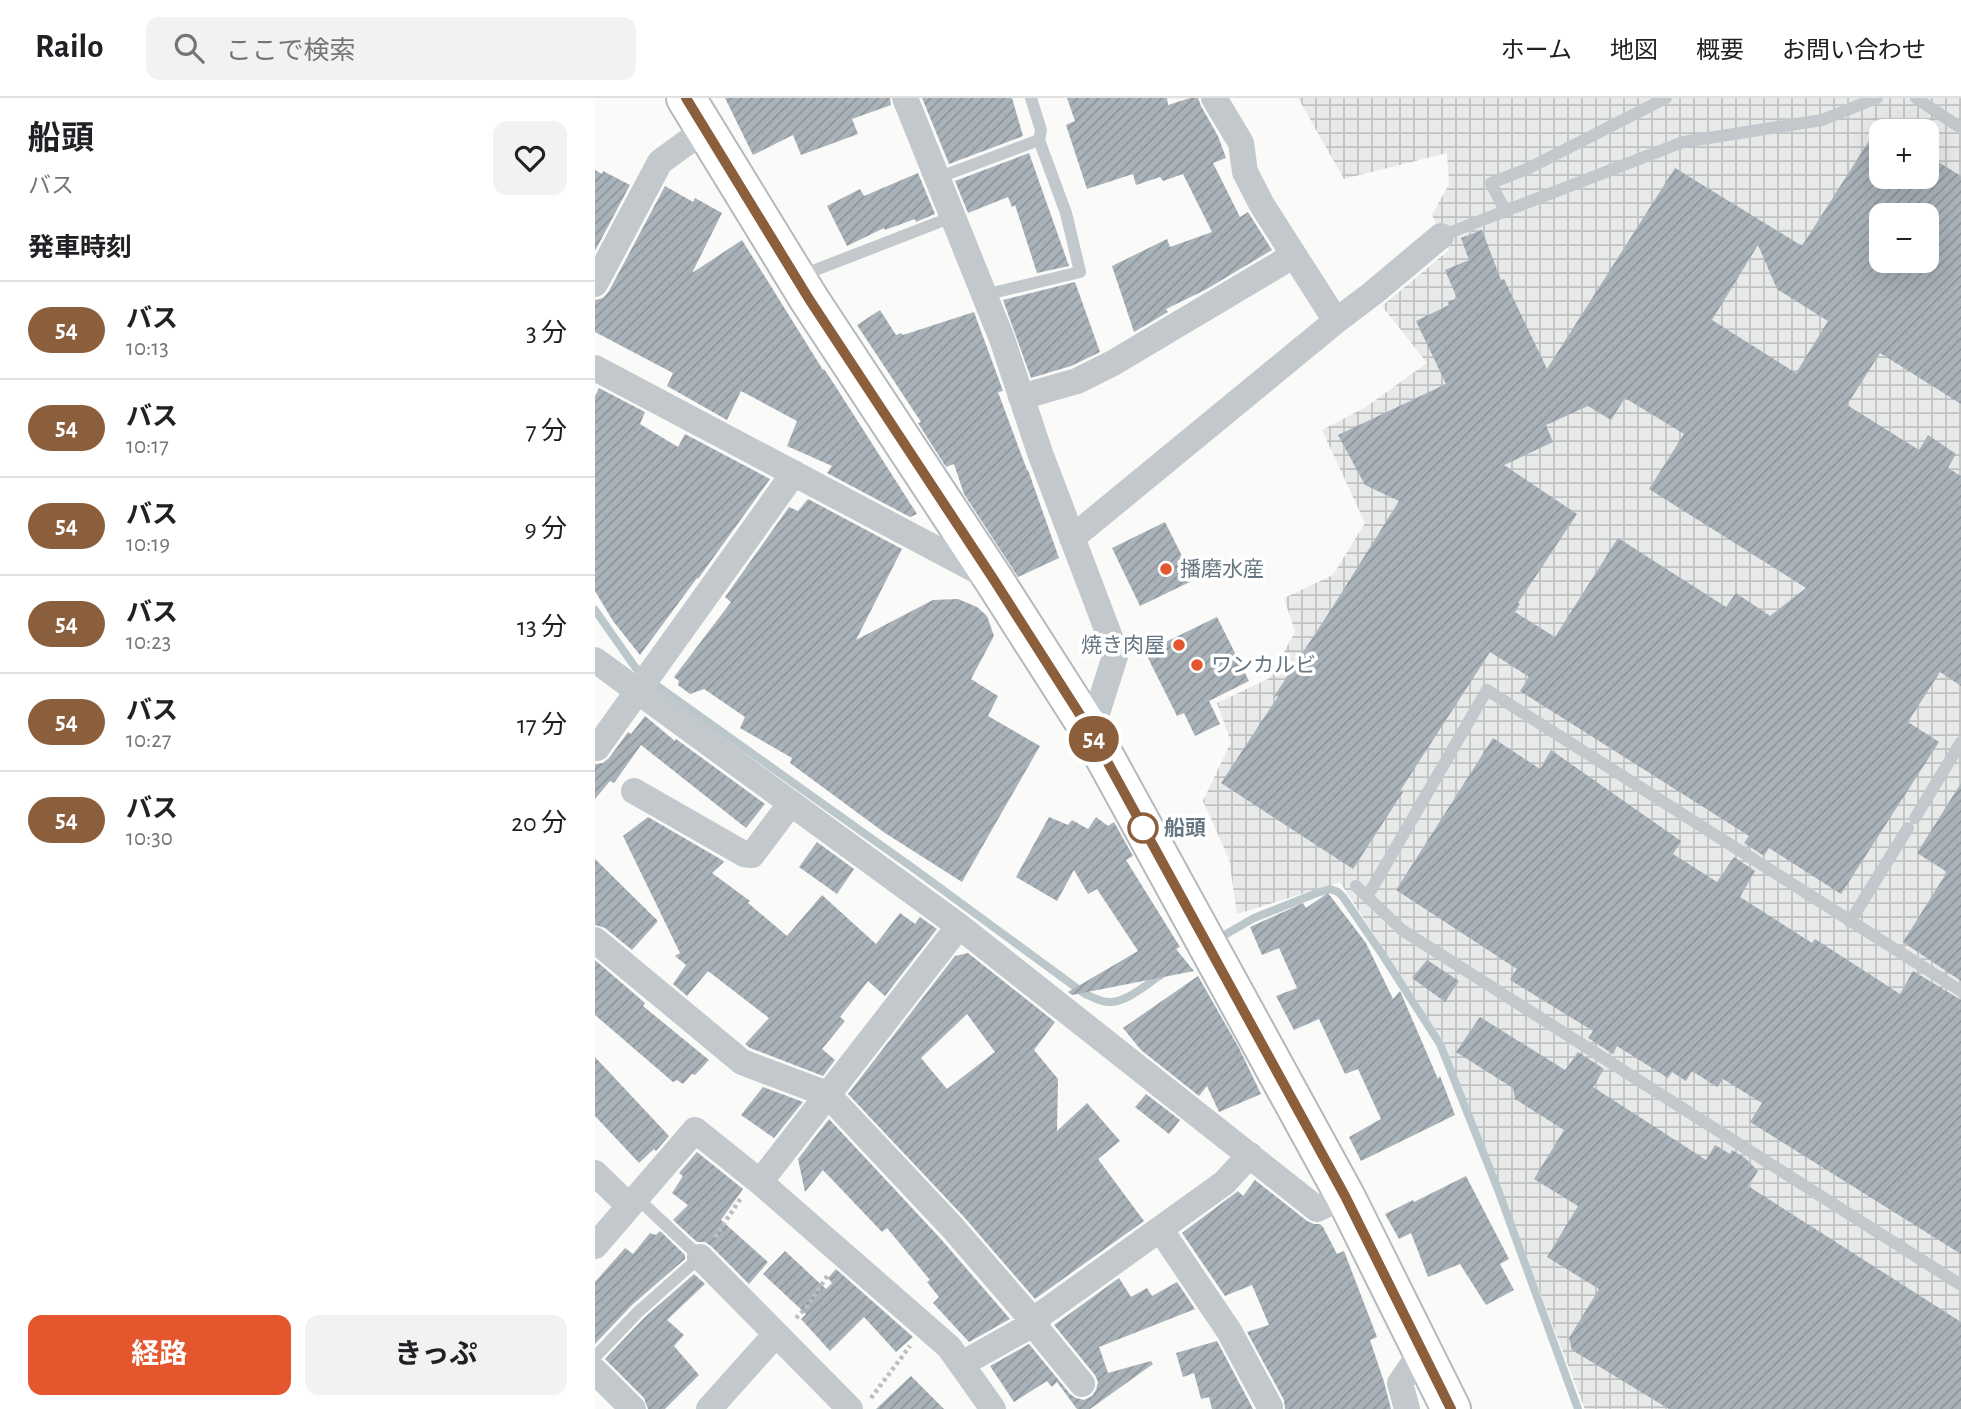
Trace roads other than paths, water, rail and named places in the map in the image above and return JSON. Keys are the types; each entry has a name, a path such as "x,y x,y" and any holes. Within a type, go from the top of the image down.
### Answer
{"highway":[{"path":"695,114 796,277 1091,732 1345,1196 1451,1409"}],"street":[{"path":"905,98 1002,339 1040,453 1116,653 1091,732"},
{"path":"1214,98 1241,143 1245,172 1257,194 1291,254 1336,321"},
{"path":"595,285 660,162 695,114"},
{"path":"1072,538 1441,236"},
{"path":"1021,397 1077,381 1113,363 1281,263 1291,254"},
{"path":"595,368 994,580"},
{"path":"597,748 793,473"},
{"path":"595,660 644,682 791,803 959,926 1317,1209 1345,1196"},
{"path":"634,791 752,855 791,803"},
{"path":"757,1180 959,926"},
{"path":"595,940 742,1062 827,1094 952,1227 1029,1316 1083,1384"},
{"path":"595,1246 695,1130 757,1180 949,1347 993,1409"},
{"path":"962,1364 1033,1322 1224,1183 1250,1156"},
{"path":"595,1173 633,1202"},
{"path":"1160,1229 1229,1331 1270,1407"},
{"path":"700,1257 777,1335 860,1404"},
{"path":"709,1409 777,1335"},
{"path":"1407,1409 1401,1383 1422,1351"},
{"path":"595,1371 633,1409"}],"lane":[{"path":"984,295 1080,272 1066,213 1039,140 1041,130 1031,98"},
{"path":"1441,236 1683,142 1822,120 1877,98"},
{"path":"1505,211 1491,183 1529,167 1661,99"},
{"path":"1922,99 1961,128"},
{"path":"937,178 1039,140"},
{"path":"796,277 952,217"},
{"path":"1367,897 1487,690 1961,991"},
{"path":"1850,922 1961,742"},
{"path":"1356,886 1402,930 1961,1285"},
{"path":"595,1357 638,1312 700,1257 633,1202"}],"waterway":[{"path":"595,610 635,667 656,685 1085,994 1104,1002 1117,1001 1161,975"},
{"path":"1216,940 1254,918 1317,893 1330,889 1343,897 1440,1044 1497,1187 1578,1409"}],"place":[{"name":"播磨水産","path":"1166,569"},
{"name":"焼き肉屋","path":"1179,645"},
{"name":"ワンカルビ","path":"1197,665"},
{"name":"船頭","path":"1143,828"}]}
